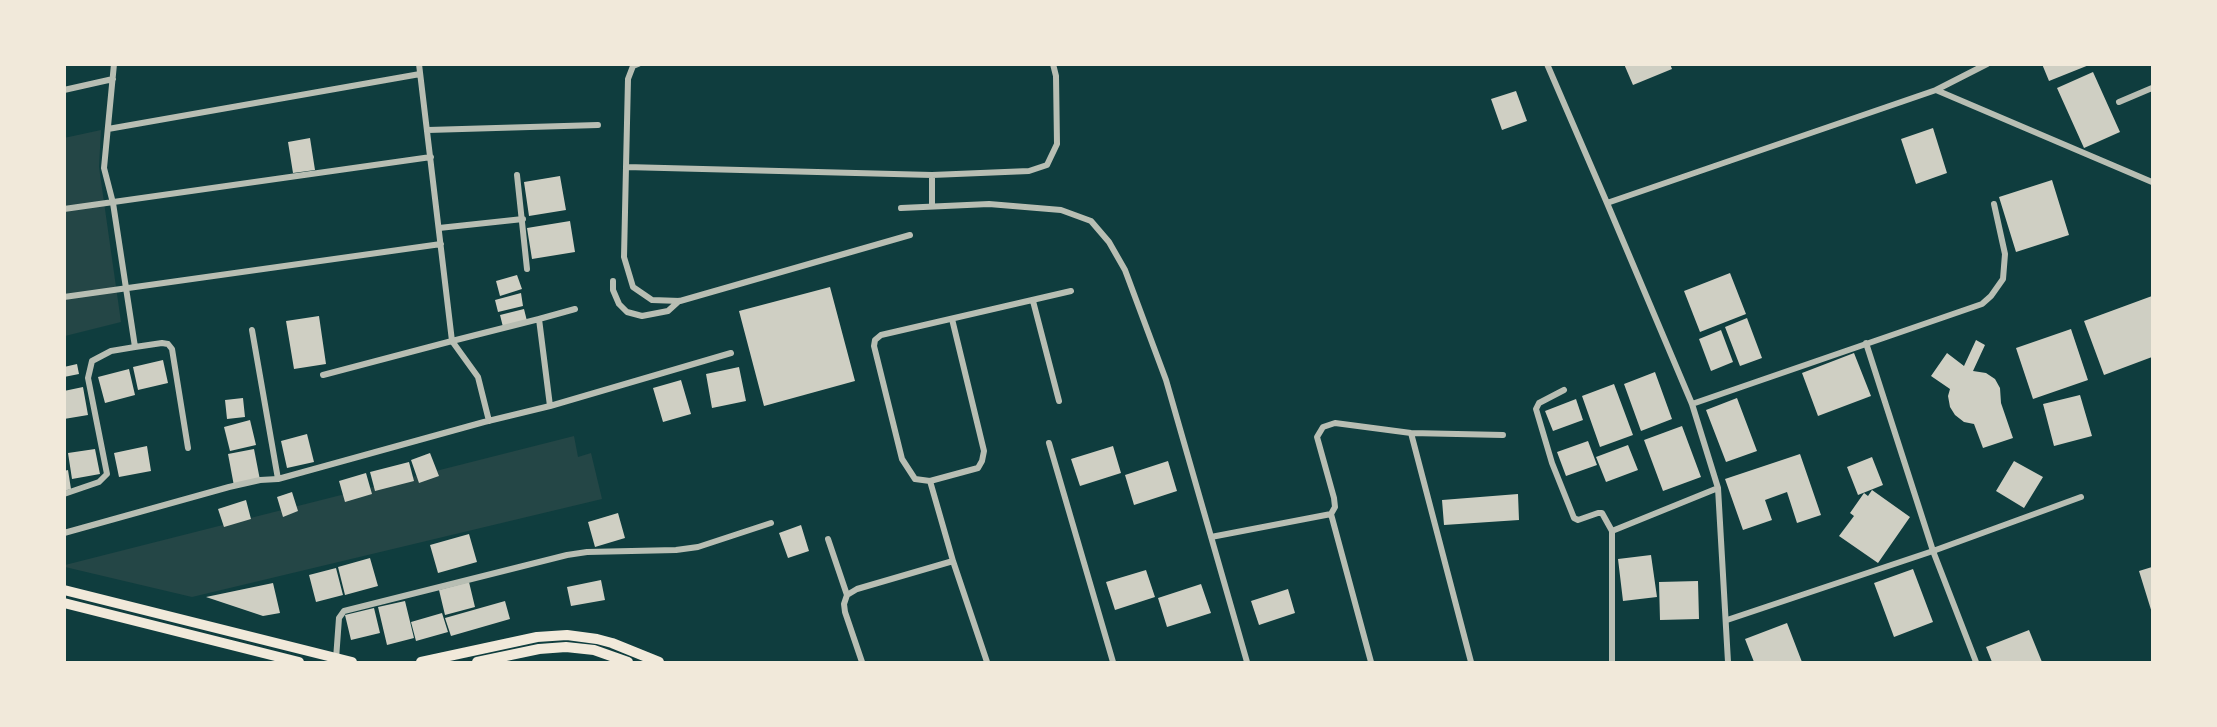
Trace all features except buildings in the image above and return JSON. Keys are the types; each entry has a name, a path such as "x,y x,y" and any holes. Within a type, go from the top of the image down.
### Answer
{"main road":[{"path":"64,590 352,663"},
{"path":"64,603 299,663"},
{"path":"421,663 537,637 567,635 612,643 659,663"},
{"path":"477,663 539,649 566,647 594,650 628,663"}],"street":[{"path":"114,64 104,168 113,203 135,347"},
{"path":"419,64 452,341 478,377 489,421"},
{"path":"638,64 633,66 628,79 624,257 633,287 652,300 680,301 910,235"},
{"path":"627,167 932,175 1029,171 1047,165 1057,144 1056,76 1053,64"},
{"path":"1547,64 1692,404 1718,488 1728,663"},
{"path":"1607,203 1936,90 1987,64"},
{"path":"108,129 420,74"},
{"path":"64,90 113,79"},
{"path":"2119,102 2152,88"},
{"path":"1936,90 2152,182"},
{"path":"428,130 598,125"},
{"path":"64,209 431,157"},
{"path":"517,175 527,269"},
{"path":"932,175 932,206"},
{"path":"901,208 988,204 1061,210 1090,221 1109,242 1125,270 1163,372 1246,663"},
{"path":"1692,404 1982,304 2003,279 2005,254 1994,204"},
{"path":"439,228 523,219"},
{"path":"64,297 127,290 441,244"},
{"path":"613,281 619,304 627,312 642,316 668,311 680,301"},
{"path":"952,319 984,451 982,461 978,468 930,481 915,479 902,459 874,345 875,340 881,335 1071,291"},
{"path":"1033,301 1059,401"},
{"path":"323,375 575,309"},
{"path":"539,319 550,406"},
{"path":"252,330 278,479"},
{"path":"1866,343 1933,551 1976,663"},
{"path":"64,494 99,482 106,474 88,378 92,361 111,351 168,344 172,349 189,448"},
{"path":"64,533 229,487 260,480 278,479 550,406 731,353"},
{"path":"1564,390 1539,403 1536,409 1552,463 1574,518 1578,520 1602,513 1611,531 1612,663"},
{"path":"1210,537 1330,514 1335,507 1334,498 1317,437 1323,428 1335,423 1411,433 1503,435"},
{"path":"1411,433 1471,663"},
{"path":"1049,443 1113,663"},
{"path":"930,481 953,561 987,663"},
{"path":"1611,531 1718,488"},
{"path":"1727,620 1933,551 2081,496"},
{"path":"1330,514 1371,663"},
{"path":"336,659 339,618 344,611 567,555 698,547 771,523"},
{"path":"828,539 847,595 844,604 845,612 862,663"},
{"path":"847,595 857,589 953,561"}],"shaded area":[{"path":"101,130 99,167 121,322 65,336 64,138"},
{"path":"574,436 578,457 591,453 602,499 192,597 65,567 65,565"}]}
